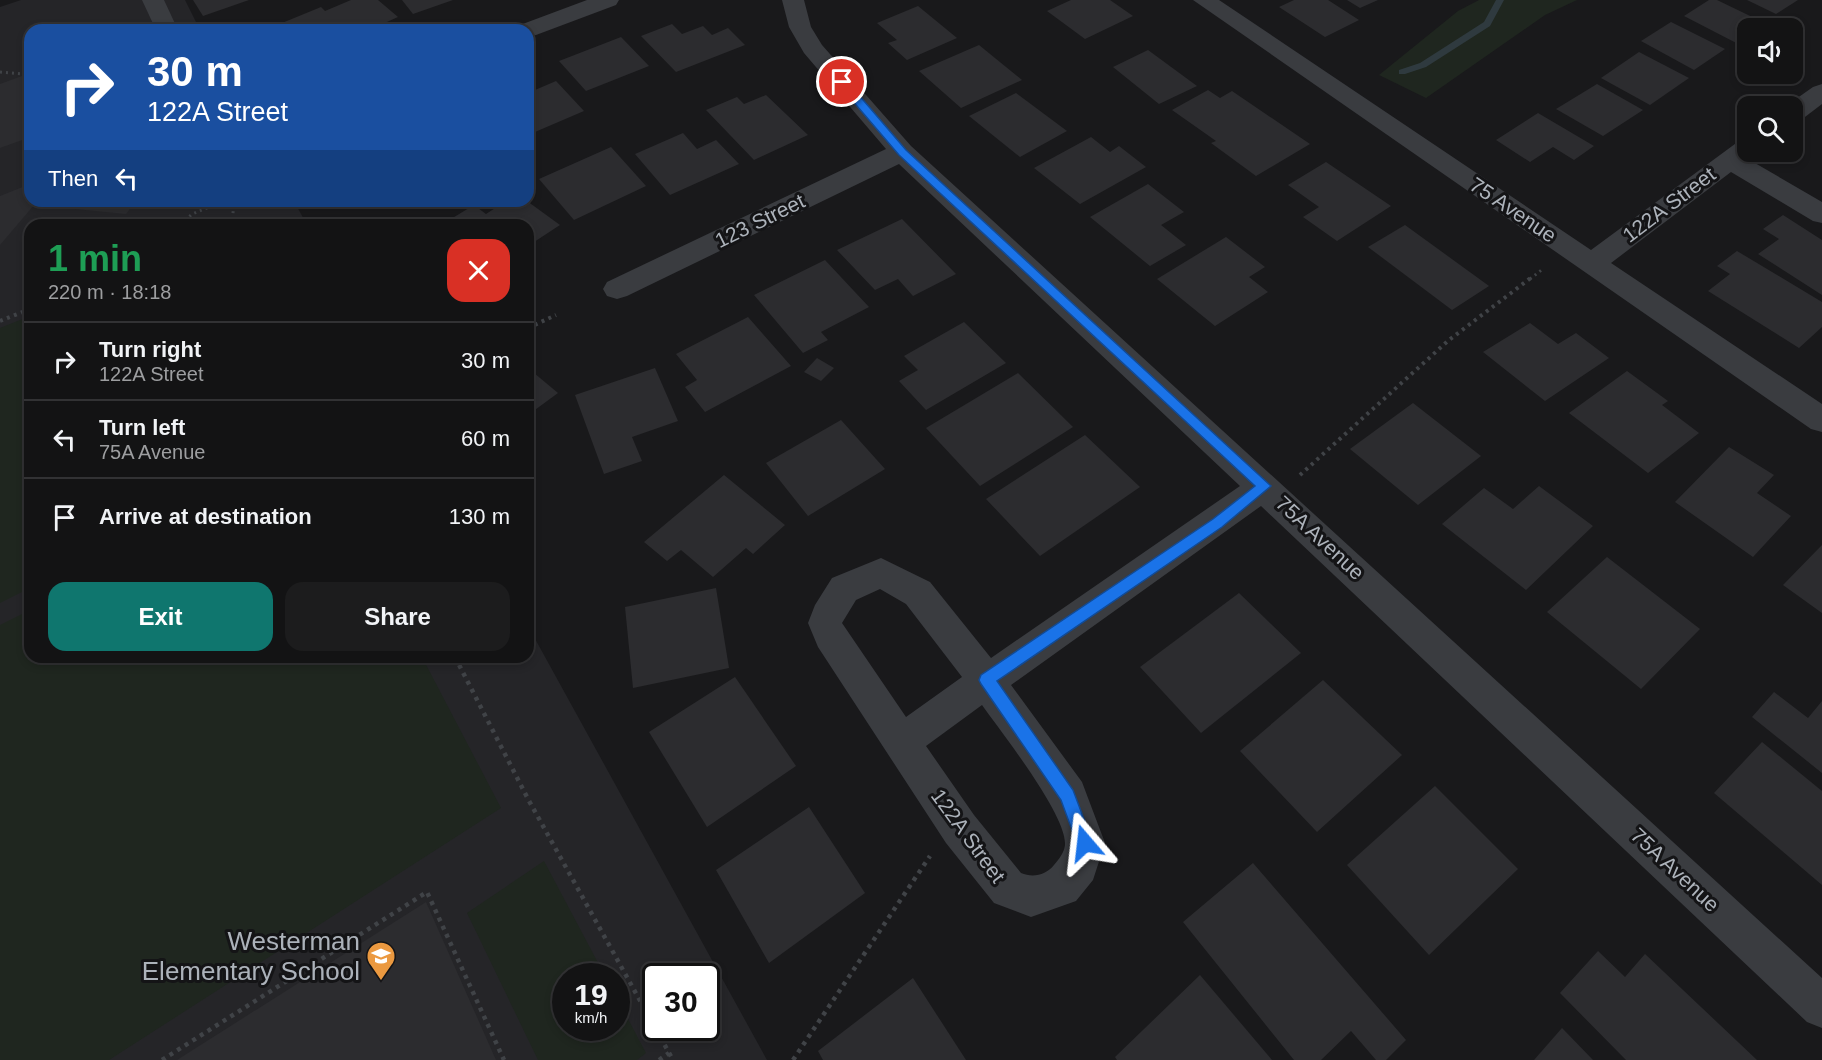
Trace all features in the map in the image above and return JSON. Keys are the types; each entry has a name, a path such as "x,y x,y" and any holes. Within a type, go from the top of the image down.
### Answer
{"street":[{"path":"153,0 164,24"},
{"path":"534,28 608,0"},
{"name":"75A Avenue","path":"793,0 800,27 812,48 902,152 1279,484 1822,1007"},
{"name":"75 Avenue","path":"1204,0 1822,420"},
{"path":"1803,106 1822,92"},
{"name":"123 Street","path":"617,289 902,152"},
{"name":"122A Street","path":"1591,264 1737,154"},
{"path":"1751,162 1822,214"},
{"path":"902,742 987,680 1217,523 1279,484"},
{"name":"122A Street","path":"881,573 918,593 987,680 1068,795 1085,843 1079,866 1062,887 1031,897 1008,889 960,829 830,636 825,623 827,616 844,589 881,573"}],"path":[{"path":"0,72 23,74"},
{"path":"187,219 192,214 209,207"},
{"path":"1279,484 1449,340 1546,267"},
{"path":"0,321 24,311"},
{"path":"534,325 556,315"},
{"path":"458,663 528,799 673,1060"},
{"path":"793,1060 933,850"},
{"path":"162,1060 427,892 504,1060"},
{"path":"659,1060 669,1053"}],"shaded area":[{"path":"21,0 185,0 197,24 24,24 24,207 297,207 304,219 24,219 24,663 534,663 534,637 714,963 642,963 642,1041 720,1041 720,975 767,1060 0,1060 0,7"},
{"path":"1479,0 1577,0 1545,15 1426,98 1379,75 1458,11"},
{"path":"24,318 24,591 0,603 0,328"},
{"path":"24,613 24,663 425,663 501,808 109,1060 0,1060 0,625"},
{"path":"544,861 598,963 552,963 552,1041 630,1041 630,1023 646,1053 637,1060 538,1060 467,913"}],"building":[{"path":"193,0 249,0 203,16"},
{"path":"351,0 378,0 398,17 382,24 282,23 321,7 325,11"},
{"path":"402,0 453,0 413,14"},
{"path":"1071,0 1110,0 1133,16 1085,39 1047,11"},
{"path":"1294,0 1328,0 1359,20 1325,37 1279,7"},
{"path":"1347,0 1378,0 1360,8"},
{"path":"1709,0 1717,0 1754,18 1737,18 1737,43 1684,16"},
{"path":"1747,0 1798,0 1776,14"},
{"path":"918,6 957,38 907,60 888,43 897,40 877,23"},
{"path":"1671,22 1725,49 1694,70 1641,41"},
{"path":"672,24 682,34 703,26 712,35 728,28 745,45 676,72 641,36"},
{"path":"621,37 649,66 586,91 559,61"},
{"path":"979,45 1022,80 961,108 919,71"},
{"path":"1148,50 1197,86 1159,104 1113,67"},
{"path":"1639,52 1689,78 1650,105 1601,78"},
{"path":"24,75 24,139 0,148 0,84"},
{"path":"556,81 584,111 534,132 534,90"},
{"path":"1597,84 1643,110 1603,136 1556,109"},
{"path":"1208,90 1220,98 1232,91 1310,144 1256,176 1211,143 1216,141 1172,110"},
{"path":"1016,93 1067,131 1020,157 969,116"},
{"path":"766,95 808,135 754,160 706,110 737,97 744,104"},
{"path":"1538,113 1594,146 1574,160 1553,147 1530,162 1496,140"},
{"path":"683,133 697,149 716,140 739,164 670,195 635,154"},
{"path":"1091,137 1110,152 1119,146 1146,167 1080,204 1034,168"},
{"path":"611,147 646,186 574,220 539,179"},
{"path":"1326,162 1391,206 1337,241 1303,217 1319,207 1288,185"},
{"path":"1148,184 1184,212 1161,225 1186,245 1150,266 1090,217"},
{"path":"24,186 24,207 32,207 0,245 0,196"},
{"path":"534,206 560,225 534,242 534,219 451,219 471,207 477,207 486,214 497,207"},
{"path":"54,207 131,207 126,214"},
{"path":"1783,215 1822,240 1822,295 1758,254 1779,239 1763,229"},
{"path":"902,219 956,274 913,296 898,279 875,290 837,250"},
{"path":"1405,225 1489,286 1452,310 1368,247"},
{"path":"1226,237 1265,267 1249,277 1268,292 1215,326 1157,279"},
{"path":"1737,251 1822,302 1822,327 1799,348 1708,291 1730,274 1717,266"},
{"path":"825,260 869,307 821,332 828,340 803,353 754,295"},
{"path":"748,317 791,366 705,412 685,387 697,380 676,354"},
{"path":"964,322 1006,363 926,410 899,381 918,370 904,356"},
{"path":"1530,323 1558,344 1576,333 1609,358 1545,401 1483,352"},
{"path":"817,358 834,368 821,381 804,372"},
{"path":"655,368 678,421 632,437 642,461 604,474 575,395"},
{"path":"1627,371 1668,401 1662,405 1699,433 1648,473 1569,413"},
{"path":"534,373 558,393 534,411"},
{"path":"1018,373 1073,427 980,486 926,428"},
{"path":"1413,403 1481,456 1418,505 1350,449"},
{"path":"841,420 885,469 808,516 766,463"},
{"path":"1085,435 1140,487 1040,556 986,499"},
{"path":"1729,447 1774,475 1757,493 1791,516 1753,557 1675,502"},
{"path":"724,475 785,525 753,554 746,548 713,577 681,550 667,561 644,542"},
{"path":"1539,486 1593,526 1526,590 1442,524 1484,488 1513,509"},
{"path":"1822,545 1822,613 1783,585"},
{"path":"1607,557 1700,629 1641,689 1547,612"},
{"path":"716,588 729,668 633,688 625,607"},
{"path":"1239,593 1301,653 1201,733 1140,667"},
{"path":"735,677 796,766 707,827 649,732"},
{"path":"1323,680 1402,755 1317,832 1240,751"},
{"path":"1774,692 1808,718 1822,701 1822,773 1752,717"},
{"path":"1762,742 1822,791 1822,885 1714,793"},
{"path":"1435,786 1518,869 1429,955 1347,865"},
{"path":"809,807 865,893 769,963 716,870"},
{"path":"1253,863 1406,1040 1386,1060 1376,1060 1351,1031 1321,1060 1294,1060 1183,922"},
{"name":"Westerman Elementary School","path":"426,902 496,1060 177,1060"},
{"path":"1598,951 1625,977 1645,954 1757,1060 1626,1060 1560,993"},
{"path":"1200,975 1272,1060 1117,1060 1115,1057"},
{"path":"913,978 966,1060 823,1060 818,1051"},
{"path":"1562,1028 1593,1060 1534,1060"}],"waterway":[{"path":"1402,72 1423,65 1487,24 1500,0"}],"place":[{"name":"Westerman Elementary School","path":"381,982"}],"route":[{"path":"842,82 902,152 1264,486 1217,523 987,680 1068,795 1085,843"}]}
